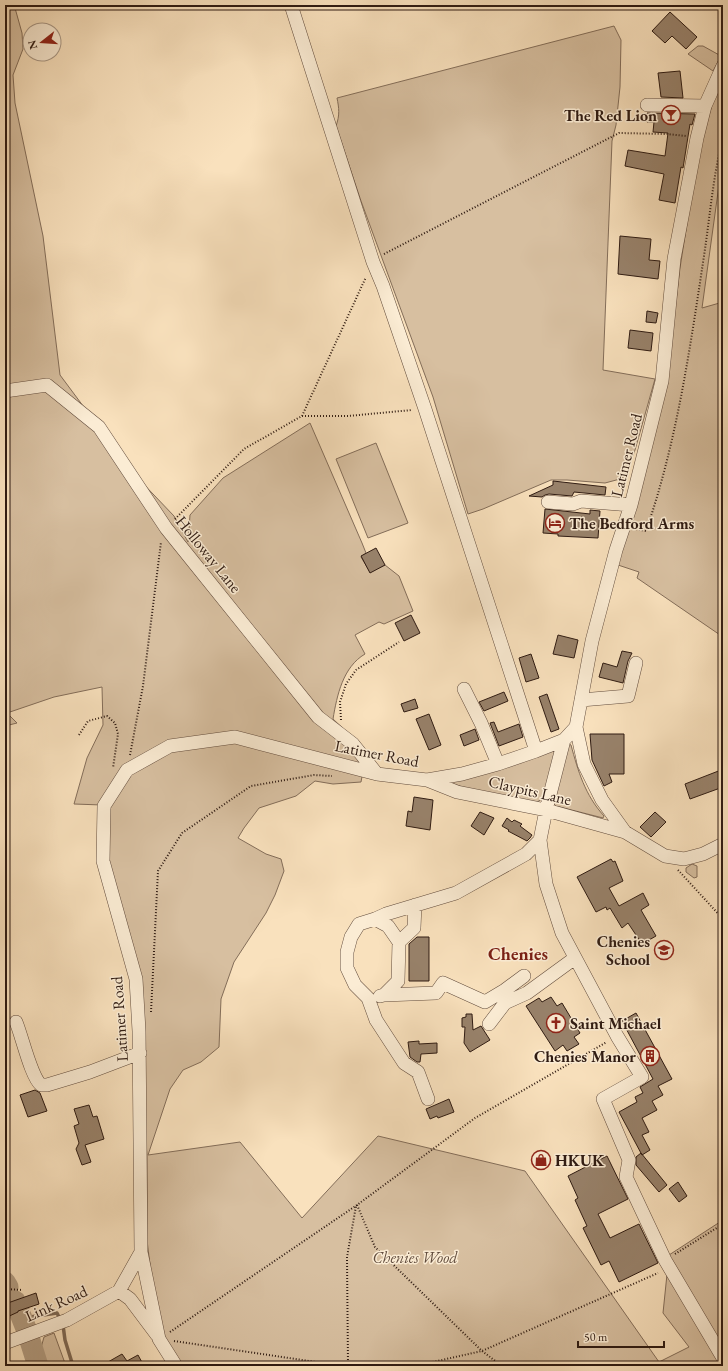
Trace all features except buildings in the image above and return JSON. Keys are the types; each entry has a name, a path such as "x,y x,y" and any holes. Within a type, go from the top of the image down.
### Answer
{"street":[{"path":"291,5 373,262 383,286 425,409 536,751"},
{"name":"Latimer Road","path":"176,1366 159,1339 142,1252 140,1053 136,979 103,861 104,806 127,770 170,746 236,737 377,774 427,780 462,774 536,751 564,740 576,727 592,641 616,550 631,505 662,380 674,259 697,138 705,106 723,66"},
{"path":"647,105 705,106"},
{"name":"Holloway Lane","path":"5,391 47,385 99,428 166,528 318,717 353,744 377,774"},
{"path":"548,502 573,504 581,501 631,505"},
{"path":"581,700 628,696 636,663"},
{"path":"464,689 481,723 498,764"},
{"name":"Claypits Lane","path":"576,727 584,764 602,800 626,832"},
{"path":"564,740 540,840 546,884 562,933 617,1036 642,1077 603,1099 629,1160 626,1177 665,1260 723,1358"},
{"name":"Claypits Lane","path":"427,780 457,792 546,810 626,832 665,856 684,859 703,854 723,844"},
{"path":"428,1099 418,1072 404,1063 376,1020 368,998 355,985 347,968 347,952 351,937 358,924 456,893 526,854 540,840"},
{"path":"399,942 414,928 415,905"},
{"path":"375,919 388,926 399,942 398,981 384,995"},
{"path":"489,1024 505,1003 527,993 575,958"},
{"path":"368,998 384,995 436,993 443,983 484,1002 505,990 524,976"},
{"path":"16,1022 31,1067 37,1082 41,1085 47,1085 90,1072 140,1053"},
{"path":"142,1252 120,1291 130,1299 159,1339"},
{"name":"Link Road","path":"5,1343 61,1322 120,1291"}],"path":[{"path":"302,416 373,262 381,255 619,133 667,134 697,138"},
{"path":"624,525 646,531 654,510 677,416 692,331 712,186 723,137"},
{"path":"127,770 142,686 162,532 244,449 302,416 348,416 425,409"},
{"path":"344,725 341,719 340,702 346,684 356,670 399,642"},
{"path":"79,734 88,721 107,716 115,723 118,734 112,772"},
{"path":"151,1014 155,959 158,871 182,833 251,786 314,775 336,776"},
{"path":"665,856 723,919"},
{"path":"159,1339 357,1205 475,1118 617,1036"},
{"path":"357,1205 375,1247 482,1351 502,1366"},
{"path":"348,1366 348,1257 357,1205"},
{"path":"416,1366 482,1351 664,1271 665,1260 723,1224"},
{"path":"5,1289 23,1290"},
{"path":"159,1339 343,1366"}],"green space":[{"path":"5,5 12,5 15,8 22,33 22,52 13,75 15,103 43,236 60,375 133,473 174,516 188,542 190,515 223,478 310,423 366,553 361,557 370,572 385,565 399,576 413,611 384,624 379,622 355,635 365,654 351,666 342,682 333,719 362,746 356,755 361,767 236,734 169,744 125,768 102,805 74,804 87,758 103,725 102,687 54,697 7,713 17,723 5,726"},
{"path":"614,26 621,40 620,87 616,125 612,141 603,370 655,379 635,450 625,476 620,479 605,483 551,480 468,514 433,397 361,201 336,126 339,112 337,98"},
{"path":"698,46 703,46 721,56 713,71 688,54"},
{"path":"723,78 723,156 702,308 723,302 723,637 637,578 639,572 618,565 673,325 693,185 705,129 716,91"},
{"path":"376,443 408,523 368,538 336,459"},
{"name":"Chenies Wood","path":"235,739 363,771 361,782 333,784 315,781 296,796 259,808 238,838 266,854 281,859 284,871 266,913 234,962 221,999 219,1047 201,1062 183,1070 170,1089 148,1155 240,1142 302,1218 378,1136 525,1171 659,1362 689,1347 663,1313 669,1255 723,1220 723,1366 175,1366 159,1339 147,1240 147,1155 141,1083 142,1009 105,862 106,806 129,771 172,748"},
{"path":"569,744 571,745 576,764 587,791 597,808 604,816 603,818 556,806 552,802"},
{"path":"552,751 555,752 544,798 537,802 478,792 450,783 451,781"},
{"path":"692,864 697,866 697,877 694,878 686,872 686,868"},
{"path":"54,1333 66,1366 36,1366 44,1337"}],"waterway":[{"path":"5,1282 8,1287"},
{"path":"13,1298 21,1300 24,1309 30,1317 57,1313 60,1319"},
{"path":"15,1301 27,1331 38,1366"},
{"path":"63,1325 65,1340 73,1366"}],"place":[{"name":"The Red Lion","path":"671,115"},
{"name":"The Bedford Arms","path":"555,523"},
{"name":"Chenies School","path":"664,950"},
{"name":"Saint Michael","path":"556,1023"},
{"name":"Chenies Manor","path":"650,1056"},
{"name":"HKUK","path":"541,1160"}],"district":[{"name":"Chenies","path":"518,954"}]}
